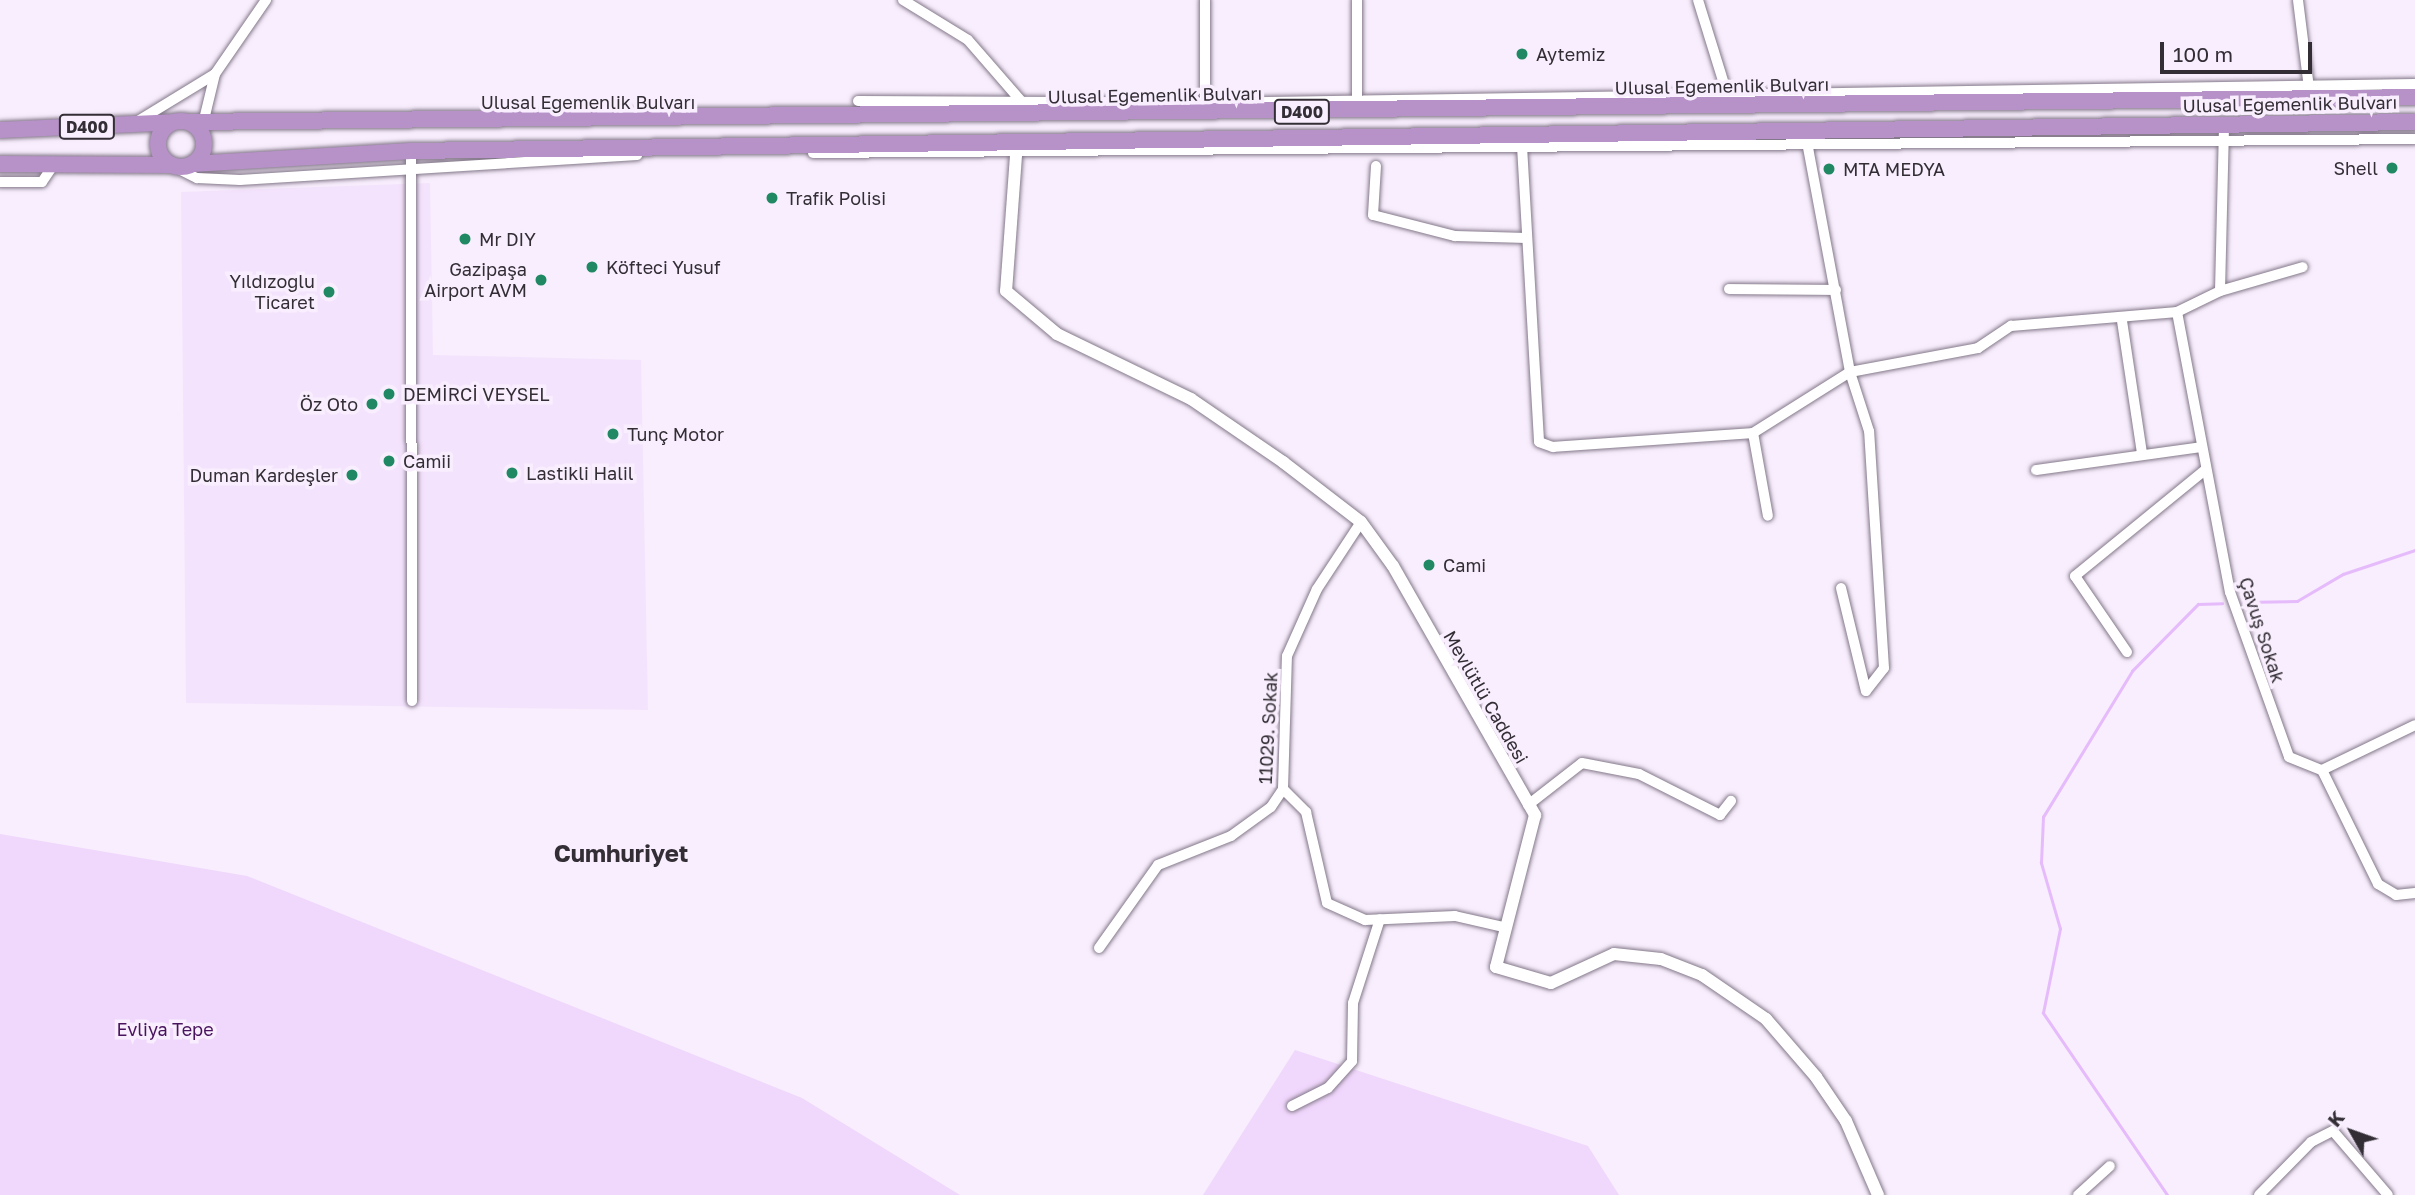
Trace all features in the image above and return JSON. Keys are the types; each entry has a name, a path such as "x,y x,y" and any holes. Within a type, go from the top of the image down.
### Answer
{"highway":[{"name":"Ulusal Egemenlik Bulvarı","path":"0,130 131,125 1357,104 1730,100 1804,104 2309,89 2415,97"},
{"path":"1804,104 1804,127"},
{"name":"Ulusal Egemenlik Bulvarı","path":"171,164 411,151 1017,146 1804,127 2415,121"},
{"path":"171,164 159,139 191,124 202,153 192,164"},
{"name":"D400","path":"0,163 171,164"}],"street":[{"path":"191,124 215,74 266,0"},
{"path":"904,0 968,40 1021,101"},
{"path":"859,101 1021,101 1205,107 1205,0"},
{"path":"1357,0 1357,104"},
{"path":"1698,0 1730,100 2309,89 2415,84"},
{"path":"2298,0 2309,89"},
{"path":"131,125 215,74"},
{"path":"2220,291 2224,124"},
{"path":"1804,127 1850,372 1868,431 1884,668 1866,691 1841,588"},
{"path":"1017,146 1522,146 2415,139"},
{"name":"Mevlütlü Caddesi","path":"1017,146 1006,290 1058,334 1191,399 1361,522 1535,816 1503,927 1496,967 1551,983 1614,954 1661,960 1702,975 1766,1019 1846,1121 1878,1195"},
{"path":"1522,146 1539,442 1553,447 1753,433 1850,372 1978,348 2011,326 2122,321 2177,312 2220,291 2304,267"},
{"path":"411,151 412,701"},
{"path":"171,164 214,181 411,171 650,151"},
{"path":"0,182 42,182 54,164"},
{"path":"1376,166 1373,215 1455,236 1527,238"},
{"path":"1729,289 1836,290"},
{"name":"Çavuş Sokak","path":"2177,312 2230,592 2289,757 2322,770"},
{"path":"2122,321 2142,454"},
{"path":"1753,433 1768,516"},
{"path":"2036,470 2201,447"},
{"path":"2127,652 2075,576 2205,470"},
{"name":"11029. Sokak","path":"1099,948 1158,865 1231,836 1271,807 1283,789 1287,656 1317,589 1361,522"},
{"path":"2415,725 2322,770 2378,884 2396,895 2415,893"},
{"path":"1528,805 1582,763 1639,774 1720,815 1731,801"},
{"path":"1283,789 1306,812 1327,902 1365,920 1455,916 1503,927"},
{"path":"1292,1106 1328,1088 1352,1061 1353,1003 1380,919"},
{"path":"2259,1195 2311,1142 2333,1131 2388,1195"},
{"path":"2078,1195 2110,1166"}],"shaded area":[{"path":"430,183 433,355 641,360 648,710 186,703 181,192"}],"green space":[{"name":"Evliya Tepe","path":"0,834 247,876 802,1098 960,1195 0,1195"},
{"path":"1295,1050 1588,1146 1619,1195 1203,1195"}],"waterway":[{"path":"2243,602 2297,601 2343,574 2415,550"},
{"path":"2167,1195 2043,1013 2060,929 2041,863 2043,817 2132,671 2198,604 2222,603"}],"place":[{"name":"Aytemiz","path":"1522,54"},
{"name":"Shell","path":"2392,168"},
{"name":"MTA MEDYA","path":"1829,169"},
{"name":"Trafik Polisi","path":"772,198"},
{"name":"Mr DIY","path":"465,239"},
{"name":"Köfteci Yusuf","path":"592,267"},
{"name":"Gazipaşa Airport AVM","path":"541,280"},
{"name":"Yıldızoğlu Ticaret","path":"329,292"},
{"name":"DEMİRCİ VEYSEL","path":"389,394"},
{"name":"Öz Oto","path":"372,404"},
{"name":"Tunç Motor","path":"613,434"},
{"name":"Camii","path":"389,461"},
{"name":"Lastikli Halil","path":"512,473"},
{"name":"Duman Kardeşler","path":"352,475"},
{"name":"Cami","path":"1429,565"}],"district":[{"name":"Cumhuriyet","path":"621,853"}]}
